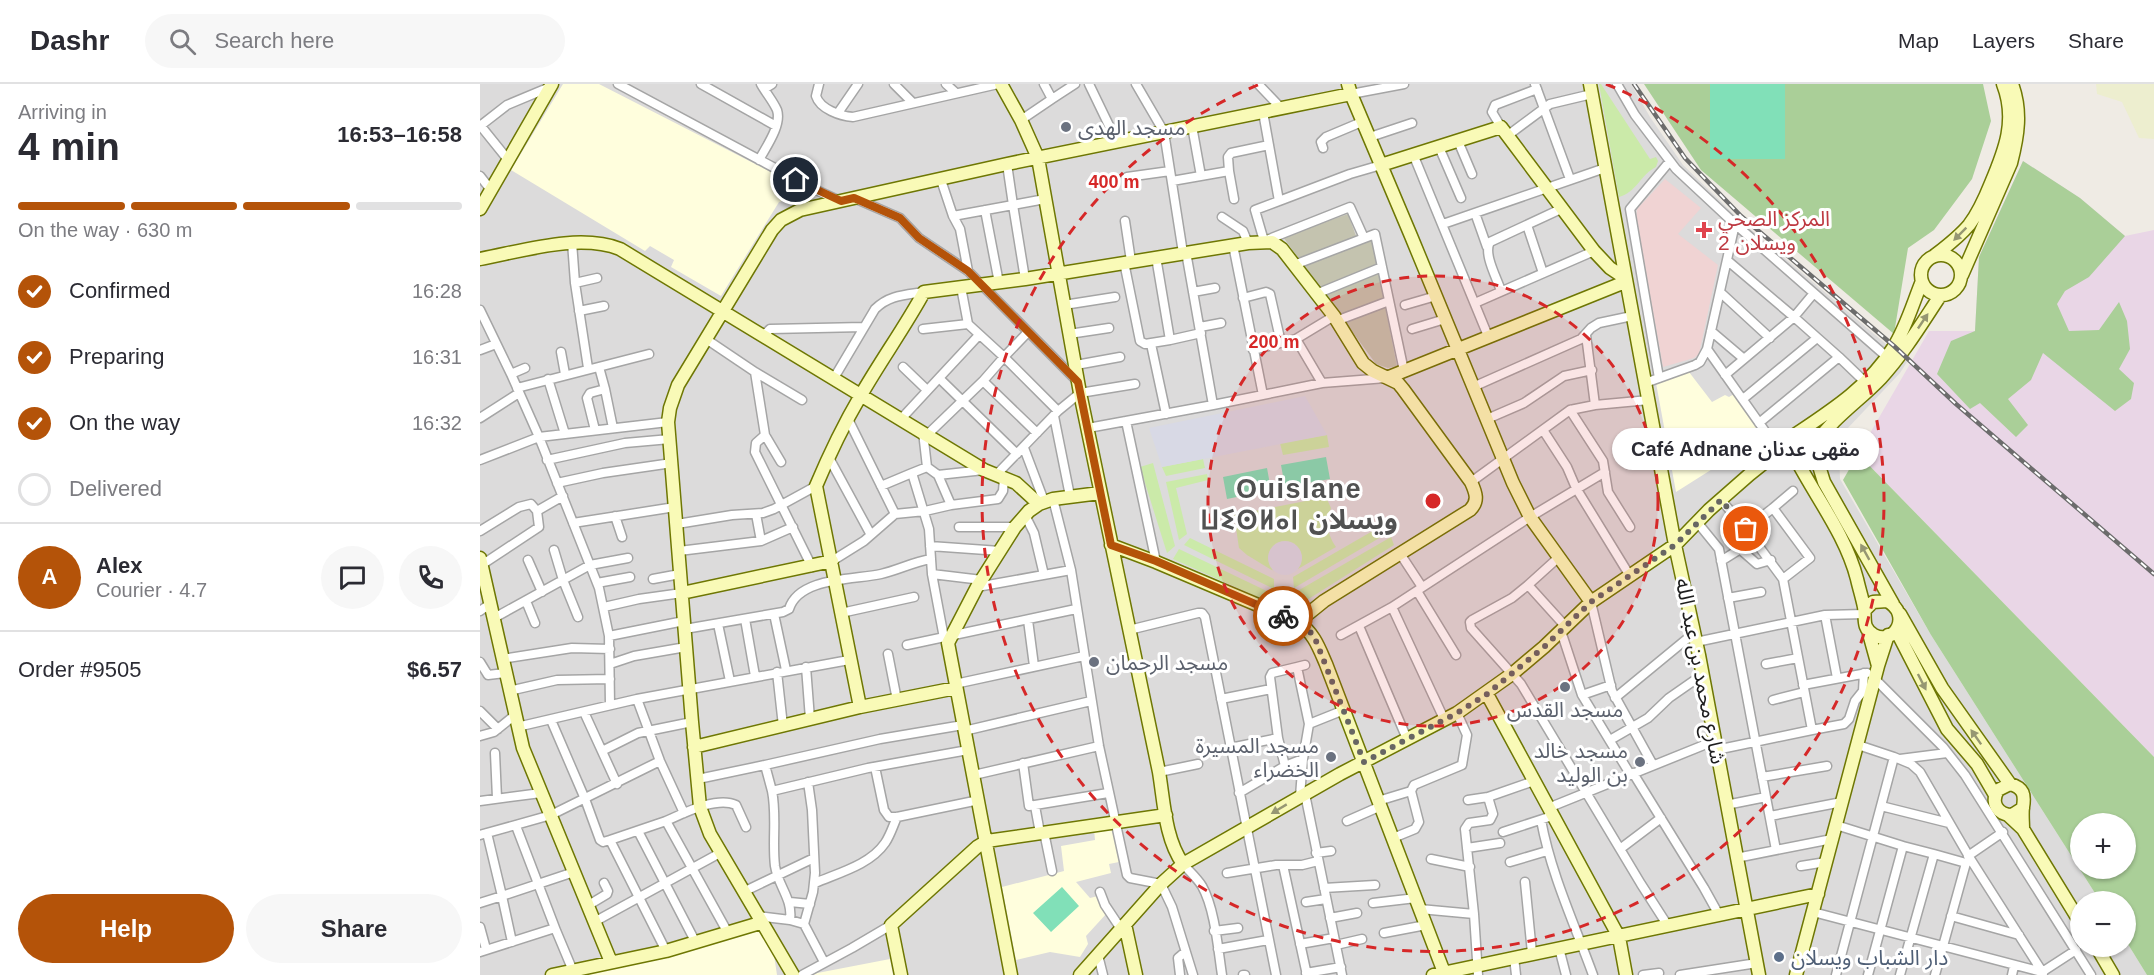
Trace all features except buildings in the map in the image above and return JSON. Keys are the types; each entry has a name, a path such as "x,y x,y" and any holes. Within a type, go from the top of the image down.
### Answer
{"street":[{"path":"618,84 841,201"},
{"path":"819,84 816,91 818,101 838,113 853,117 999,84 1021,120 1038,158 1079,387 1166,815 1176,855 1202,886 1211,914 1222,975"},
{"path":"838,113 858,84"},
{"path":"894,84 914,103"},
{"path":"946,84 956,93"},
{"path":"1044,84 1052,99"},
{"path":"1021,120 1075,84"},
{"path":"1089,84 1117,142"},
{"path":"1136,84 1164,132 1213,405"},
{"path":"1258,84 1281,108"},
{"path":"793,975 720,853 705,825 700,807 668,422 678,385 772,230 781,220 800,210 1007,164 1263,112 1349,89 1404,84"},
{"path":"1617,84 1635,115 1670,161 1735,224 1887,357"},
{"path":"2003,84 2008,96 2010,124 2009,137 2002,158 1971,224 1925,263 1921,275 1929,291 1941,296 1948,295 1957,288 2011,163 2016,143 2018,109 2012,84"},
{"path":"706,85 776,126"},
{"path":"509,161 480,125 507,105 551,86"},
{"path":"480,209 551,86"},
{"path":"759,160 778,118 766,86"},
{"path":"1570,179 1536,86 1495,105 1492,112 1504,132 1594,251 1625,280"},
{"path":"1349,89 1502,460 1530,517 1591,602 1615,698 1653,765"},
{"path":"1264,241 1256,210 1350,174 1413,154 1458,141 1504,132 1544,107 1591,89"},
{"name":"شارع محمد بن عبد الله","path":"1591,89 1675,545 1695,637 1758,969"},
{"path":"1263,112 1279,201"},
{"path":"1323,148 1321,142 1326,137 1364,121"},
{"path":"1370,137 1412,123"},
{"path":"1192,126 1201,176"},
{"path":"1458,141 1472,174"},
{"path":"1234,199 1228,157 1231,153 1269,145"},
{"path":"1439,147 1461,198"},
{"path":"1413,154 1488,336"},
{"path":"1613,209 1630,208 1670,161"},
{"path":"1007,164 1025,279"},
{"path":"1443,224 1605,168"},
{"path":"1127,177 1170,171"},
{"path":"1172,181 1229,171"},
{"path":"480,176 491,190"},
{"path":"941,180 953,216 958,221 968,271"},
{"path":"854,198 900,218 919,238 968,271 1079,387"},
{"path":"953,216 1045,199"},
{"path":"1264,241 1350,207 1364,238"},
{"path":"1487,247 1490,242 1563,208"},
{"path":"1630,208 1659,378"},
{"path":"985,210 999,283"},
{"path":"1475,213 1501,291"},
{"path":"1222,216 1243,231 1248,243"},
{"path":"1125,221 1138,338 1142,343 1151,344 1170,340 1221,323"},
{"path":"1645,383 1700,362 1707,349 1735,224"},
{"path":"1527,225 1543,273"},
{"path":"1294,265 1375,234 1404,371"},
{"path":"572,242 575,283 588,368"},
{"path":"480,259 572,242 607,244 620,249 984,470 1001,476 1045,501"},
{"path":"834,378 875,309 892,296 999,283 1233,245 1272,242 1282,249 1335,319 1363,363 1373,371 1389,377 1403,388 1476,492 1476,500 1470,510 1324,601 1298,622"},
{"path":"1233,245 1263,395"},
{"path":"1475,303 1594,251"},
{"path":"1934,256 1953,258 1958,263 1962,275"},
{"path":"1156,257 1170,340"},
{"path":"1728,261 1865,382"},
{"path":"1316,294 1382,267"},
{"path":"575,283 597,278"},
{"path":"1088,428 1322,383 1389,377 1625,280 1642,279"},
{"path":"1080,975 1161,884 1183,864 1302,795 1457,713 1487,694 1591,602 1675,545 1721,500 1768,460 1790,450 1823,415 1865,382 1887,357 1903,329 1922,281"},
{"path":"962,287 968,324 1004,357 1056,413 1070,496"},
{"path":"1192,292 1215,288"},
{"path":"860,707 816,486 828,456 861,394 903,331 924,292"},
{"path":"1243,298 1266,292 1270,294 1281,343"},
{"path":"1720,292 1770,338"},
{"path":"1725,375 1794,317 1814,293"},
{"path":"1405,305 1436,296"},
{"path":"1707,349 1759,423 1790,450 1806,460 1832,422 1867,392 1890,368 1941,296"},
{"path":"1064,305 1115,297"},
{"path":"1254,350 1296,339 1335,319 1389,301"},
{"path":"579,311 604,306"},
{"path":"480,310 539,437 597,583 609,636 610,705"},
{"path":"1473,387 1581,339 1599,323 1632,316"},
{"path":"1412,329 1445,319"},
{"path":"923,328 968,324"},
{"path":"764,335 770,329 864,327"},
{"path":"1069,334 1109,328"},
{"path":"1711,331 1744,359"},
{"path":"925,434 983,381 1028,332"},
{"path":"901,419 979,335"},
{"path":"1586,335 1595,405"},
{"path":"1743,399 1817,338"},
{"path":"706,339 802,400"},
{"path":"1296,339 1322,383"},
{"path":"480,350 496,344"},
{"path":"1151,344 1166,414"},
{"path":"1642,365 1654,350"},
{"path":"561,352 565,375"},
{"path":"480,418 518,391 548,379 649,354"},
{"path":"1076,365 1120,357"},
{"path":"1759,423 1839,357"},
{"path":"599,367 613,428"},
{"path":"903,367 927,390"},
{"path":"511,374 525,368"},
{"path":"1487,419 1524,403 1564,376 1592,370"},
{"path":"755,372 765,435 781,462"},
{"path":"939,378 961,402 1017,454"},
{"path":"548,379 565,434"},
{"path":"983,381 1037,433"},
{"path":"604,607 812,567 832,561 871,535 895,514 998,499 1003,492 1001,476 1017,454 1079,387 1135,384"},
{"path":"596,430 587,398 590,393 605,388"},
{"path":"1471,482 1570,410 1595,405 1649,400"},
{"path":"1570,410 1603,461 1608,492 1630,527"},
{"path":"848,419 895,514"},
{"path":"1126,421 1156,561"},
{"path":"480,460 539,437 668,422"},
{"path":"1543,430 1630,576"},
{"path":"1790,450 1806,433 1814,439 1824,482 1942,688 2010,784 2023,792 2025,802 2023,829"},
{"path":"925,434 927,467"},
{"path":"765,435 756,442 755,452 812,567"},
{"path":"547,460 625,443 670,439"},
{"path":"1024,448 1071,570 1099,746 1128,877 1161,884"},
{"path":"1790,450 1850,555 1864,612 1863,621 1868,630 1873,673 1858,746 1796,975"},
{"path":"828,456 871,535"},
{"path":"557,483 596,474 672,464"},
{"path":"881,486 927,467"},
{"path":"927,467 938,475 951,505"},
{"path":"938,475 984,470"},
{"path":"1341,635 1392,607 1530,517 1605,472"},
{"path":"912,473 929,529 932,574 979,800 1011,975"},
{"path":"677,524 722,516 768,512 816,486"},
{"path":"1746,529 1793,491"},
{"path":"947,638 1015,526 1025,515 1045,501 1100,493"},
{"path":"537,511 563,496"},
{"path":"1721,500 1784,579 1812,730"},
{"path":"480,531 525,505 531,504 537,511 539,527 480,563 485,608 494,618 527,761 611,963"},
{"path":"573,523 675,507"},
{"path":"1773,508 1809,556 1809,559 1784,579"},
{"path":"756,514 761,541"},
{"path":"1025,515 1034,533 1044,575"},
{"path":"615,516 622,537"},
{"path":"1697,522 1719,549 1776,850"},
{"path":"959,527 1015,526"},
{"path":"679,551 761,541 793,527"},
{"path":"1721,561 1753,541"},
{"path":"1111,545 1156,561 1298,622 1314,636 1426,925 1440,974 1478,971 1514,957 1818,894"},
{"path":"930,546 1000,551"},
{"path":"554,550 563,580 579,617"},
{"path":"1741,550 1757,564 1771,561"},
{"path":"1401,555 1456,655"},
{"path":"1558,557 1512,598 1470,622 1471,628 1521,684 1668,926"},
{"path":"494,618 590,565 628,558"},
{"path":"609,636 684,625 718,624 774,614 787,610 795,596 817,585 835,580 881,574 931,559"},
{"path":"528,560 542,592"},
{"path":"932,574 979,584 1071,570"},
{"path":"653,579 681,574"},
{"path":"597,583 630,577"},
{"path":"1528,585 1563,629 1582,695 1661,818 1719,915"},
{"path":"1728,598 1761,592"},
{"path":"841,613 914,597"},
{"path":"526,601 535,623"},
{"path":"1503,832 1547,814 1586,792 1653,765 1715,746 1755,742 1844,724 1849,719 1855,701 1863,691 1900,621 1896,609 1887,601 1876,601 1864,612 1825,615 1735,635 1695,637 1615,698"},
{"path":"1392,607 1444,719"},
{"path":"907,645 1076,609"},
{"path":"1129,630 1202,613 1205,617 1276,975"},
{"path":"774,614 782,671 783,726"},
{"path":"1825,615 1837,678"},
{"path":"745,620 755,676"},
{"path":"1028,620 1034,666"},
{"path":"718,624 730,681"},
{"path":"1359,626 1407,739"},
{"path":"1868,630 1877,636 1892,633"},
{"path":"1892,633 1943,722 1977,764 1995,795 1996,808 2008,815 2023,829 2070,906"},
{"path":"610,664 643,654 686,647"},
{"path":"502,659 572,648 610,649"},
{"path":"888,654 897,700"},
{"path":"694,747 1084,656"},
{"path":"1766,664 1798,658"},
{"path":"480,736 516,721 551,720 689,688 849,660"},
{"path":"480,662 488,675 505,673"},
{"path":"1283,865 1306,974 1341,971 1302,795 1303,759 1308,724 1301,666 1272,673 1270,677 1278,738 1285,766"},
{"path":"806,667 810,719"},
{"path":"1773,700 1837,678 1873,673"},
{"path":"1873,673 1965,775 2070,940"},
{"path":"1610,740 1648,718 1669,698 1702,675"},
{"path":"509,691 556,680 610,679"},
{"path":"1582,695 1611,685"},
{"path":"1221,699 1271,689"},
{"path":"1487,694 1534,781 1547,814 1619,937 1626,975"},
{"path":"637,699 660,761 684,813"},
{"path":"698,779 880,739 964,728 1091,701"},
{"path":"1308,724 1344,710"},
{"path":"480,711 498,729"},
{"path":"584,712 617,784"},
{"path":"1393,838 1415,829 1419,822 1411,791 1413,785 1462,765 1467,735 1457,713"},
{"path":"551,720 600,840 603,842 666,822 700,807 724,802 733,803 740,811 746,827"},
{"path":"602,751 625,738 649,730 692,722"},
{"path":"1230,748 1278,738"},
{"path":"974,775 1099,746"},
{"path":"1858,746 1897,758 1911,764 1920,772 1968,859 2043,974"},
{"path":"771,791 875,767 968,750"},
{"path":"495,753 498,798"},
{"path":"1897,758 1947,753"},
{"path":"1836,975 1881,806 1897,758"},
{"path":"1239,792 1285,766 1303,759"},
{"path":"512,942 502,896 484,834 550,815 585,800 660,761"},
{"path":"1023,764 1029,805 1035,806 1108,794"},
{"path":"1159,772 1198,764"},
{"path":"765,765 775,807 775,863 777,875 790,902 790,920"},
{"path":"1762,777 1827,766"},
{"path":"875,767 884,810 889,816 897,817 979,800"},
{"path":"1468,800 1488,797 1534,781"},
{"path":"808,783 812,810 815,883 804,924 824,962"},
{"path":"1995,795 2002,787 2010,784"},
{"path":"1347,821 1411,791"},
{"path":"480,801 542,793"},
{"path":"1478,971 1466,826 1469,823 1493,817 1488,797"},
{"path":"1726,805 1766,797"},
{"path":"1770,816 1842,802"},
{"path":"1035,806 1052,871"},
{"path":"1881,806 1949,822"},
{"path":"2008,815 2019,812 2023,808"},
{"path":"1547,814 1547,851 1593,975"},
{"path":"802,975 891,925 977,847 987,841 1166,815"},
{"path":"815,883 868,859 884,844 897,817"},
{"path":"1620,849 1661,818"},
{"path":"666,822 728,933"},
{"path":"1836,825 1934,854 1968,859"},
{"path":"516,826 573,971"},
{"path":"638,831 696,943"},
{"path":"1935,975 1968,859 2003,832"},
{"path":"1736,858 1832,839"},
{"path":"610,840 666,951"},
{"path":"1467,848 1500,843"},
{"path":"1868,975 1903,846"},
{"path":"1227,873 1283,865 1302,865 1331,851"},
{"path":"1510,862 1547,851"},
{"path":"594,922 720,853"},
{"path":"1900,975 1934,854"},
{"path":"743,892 814,858"},
{"path":"1431,859 1470,867"},
{"path":"1800,866 1826,862"},
{"path":"480,903 574,872"},
{"path":"1525,882 1532,953"},
{"path":"587,906 607,894 608,890 604,883"},
{"path":"1161,884 1172,907 1193,975"},
{"path":"1324,888 1375,885"},
{"path":"1100,892 1105,904 1123,926 1136,975"},
{"path":"1306,902 1326,899"},
{"path":"790,902 810,904"},
{"path":"1373,903 1418,904 1474,914"},
{"path":"1813,912 2043,974"},
{"path":"1330,918 1358,913"},
{"path":"1951,916 2019,935"},
{"path":"552,975 696,943 728,933 758,919 790,920 804,924"},
{"path":"891,925 901,975"},
{"path":"1384,933 1426,925"},
{"path":"480,927 483,951 555,928"},
{"path":"1214,931 1238,928"},
{"path":"1300,944 1362,939"},
{"path":"1218,949 1268,940"},
{"path":"1558,948 1566,975"},
{"path":"1180,975 1178,958 1185,952"},
{"path":"2043,974 2070,954"},
{"path":"1098,955 1103,975"},
{"path":"1514,957 1516,975"},
{"path":"2080,957 2091,975"},
{"path":"2103,957 2114,975"},
{"path":"2012,975 2014,966"},
{"path":"1680,975 1758,969"},
{"path":"1643,975 1659,973"}],"shaded area":[{"path":"480,84 1631,84 1650,117 1683,165 1741,221 1907,362 1900,373 1846,430 1839,449 1840,479 1931,635 2070,854 2070,879 2086,879 2094,891 2070,891 2070,957 2136,957 2147,975 480,975"},
{"path":"563,84 599,84 812,193 779,202 721,296 671,267 674,260 650,246 645,251 511,170"},
{"path":"2096,84 2154,84 2154,139 2139,138 2122,102 2097,94"},
{"path":"2023,161 2080,198 2125,236 2154,230 2154,757 1858,454 1929,331 1975,331 1979,257"},
{"path":"1665,179 1701,208 1678,234 1718,265 1699,354 1694,358 1663,367 1636,218 1637,209"},
{"path":"1348,214 1356,236 1372,241 1397,366 1388,368 1376,364 1283,237"},
{"path":"1689,372 1712,402 1725,395 1729,397 1734,394 1763,437 1676,492 1656,383"},
{"path":"1305,396 1327,435 1162,467 1149,428"},
{"path":"1285,541 1297,546 1302,558 1297,570 1285,575 1273,570 1268,558 1273,546"},
{"path":"1114,827 1119,862 1109,864 1111,873 1076,882 1090,898 1098,896 1107,913 1086,936 1088,944 1080,957 1050,952 1016,960 1002,887 1064,871 1061,846 1095,840 1094,829"},
{"path":"759,929 774,955 777,975 568,975"},
{"path":"890,959 893,975 807,975"}],"green space":[{"path":"1599,84 1650,159 1656,157 1658,161 1656,167 1646,174 1630,192 1619,197"},
{"path":"1644,84 1710,84 1710,159 1784,159 1785,84 1983,84 1991,121 1972,179 1934,230 1908,248 1894,334 1701,170"},
{"path":"1710,84 1785,84 1785,159 1710,159"},
{"path":"2023,161 2080,198 2125,236 2089,277 2065,291 2057,304 2069,331 2099,330 2119,302 2127,321 2130,349 2119,369 2134,383 2131,399 2115,411 2043,353 2031,380 2008,399 2028,425 2016,437 1980,403 1970,409 1937,374 1951,341 1975,331 1979,257"},
{"path":"1327,435 1329,447 1283,455 1280,443"},
{"path":"1858,454 2154,757 2154,975 2147,975 2136,957 2136,891 2094,891 2086,879 2136,879 2136,813 2070,813 2070,854 1931,635 1843,480"},
{"path":"1326,457 1330,479 1285,487 1281,465"},
{"path":"1203,459 1205,468 1166,476 1162,467"},
{"path":"1153,463 1175,546 1167,553 1140,467"},
{"path":"1267,468 1271,490 1227,499 1223,477"},
{"path":"1207,474 1208,480 1176,488 1187,534 1179,540 1166,482"},
{"path":"1326,497 1331,508 1328,518 1329,533 1336,547 1298,569 1302,558 1300,551 1272,570 1275,572 1247,555 1239,548 1234,515"},
{"path":"1383,525 1388,533 1294,588 1293,577"},
{"path":"1391,537 1394,545 1299,605 1294,593"},
{"path":"1190,538 1274,579 1274,589 1184,545"},
{"path":"1179,549 1273,594 1269,602 1173,559"},
{"path":"1062,887 1079,906 1051,932 1033,913"}],"railway":[{"path":"1634,84 1685,158 1741,216 1894,346 1956,404 2154,574"}],"way so far":[{"path":"1283,616 1298,622 1314,636 1364,762 1457,713 1487,694 1544,647 1591,602 1675,545 1721,500 1746,529"}],"place":[{"name":"مسجد الهدى","path":"1066,127"},
{"name":"المركز الصحي ويسلان 2","path":"1704,230"},
{"name":"Café Adnane مقهى عدنان","path":"1746,529"},
{"name":"مسجد الرحمان","path":"1094,662"},
{"name":"مسجد القدس","path":"1565,687"},
{"name":"مسجد المسيرة الخضراء","path":"1331,757"},
{"name":"مسجد خالد بن الوليد","path":"1640,762"},
{"name":"دار الشباب ويسلان","path":"1779,957"}],"district":[{"name":"Ouislane ⵡⵉⵙⵍⴰⵏ ويسلان","path":"1299,504"}],"route":[{"path":"796,180 841,201 854,198 900,218 919,238 968,271 1078,382 1111,545 1156,561 1283,616"}]}
